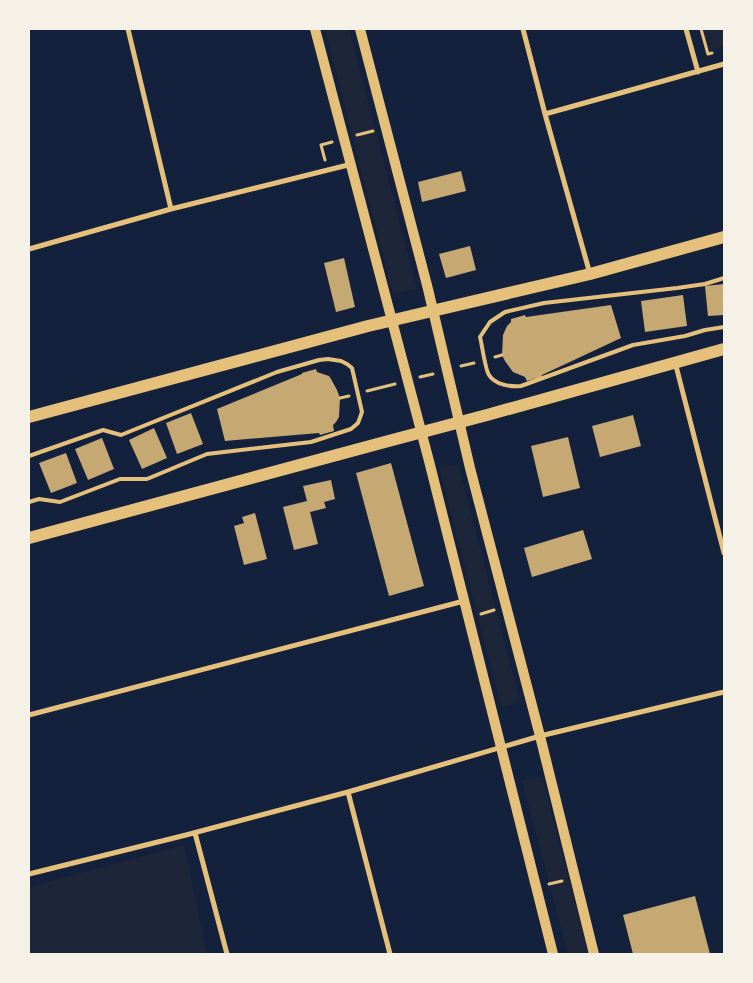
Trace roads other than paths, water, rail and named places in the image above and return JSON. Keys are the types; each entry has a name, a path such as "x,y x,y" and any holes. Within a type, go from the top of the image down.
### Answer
{"main road":[{"path":"315,29 422,432 553,954"},
{"path":"360,29 433,310 470,468 540,736 594,954"},
{"path":"29,417 392,320 590,274 724,237"},
{"path":"29,538 724,349"}],"street":[{"path":"128,29 171,209"},
{"path":"523,29 590,274"},
{"path":"686,29 698,72"},
{"path":"545,114 724,64"},
{"path":"29,249 171,209 352,164"},
{"path":"675,362 721,531 724,553"},
{"path":"29,715 464,601"},
{"path":"29,874 196,833 348,792 540,736 724,692"},
{"path":"348,792 390,954"},
{"path":"196,833 227,954"}],"lane":[{"path":"724,278 705,284 544,303 512,310 505,312 490,322 480,336 488,374 500,383 513,387 521,386 633,345 724,327"},
{"path":"29,456 103,430 121,436 277,372 319,360 341,361 352,368 362,409 358,423 351,429 311,442 207,454 147,479 120,479 60,502 39,499 29,502"}]}
